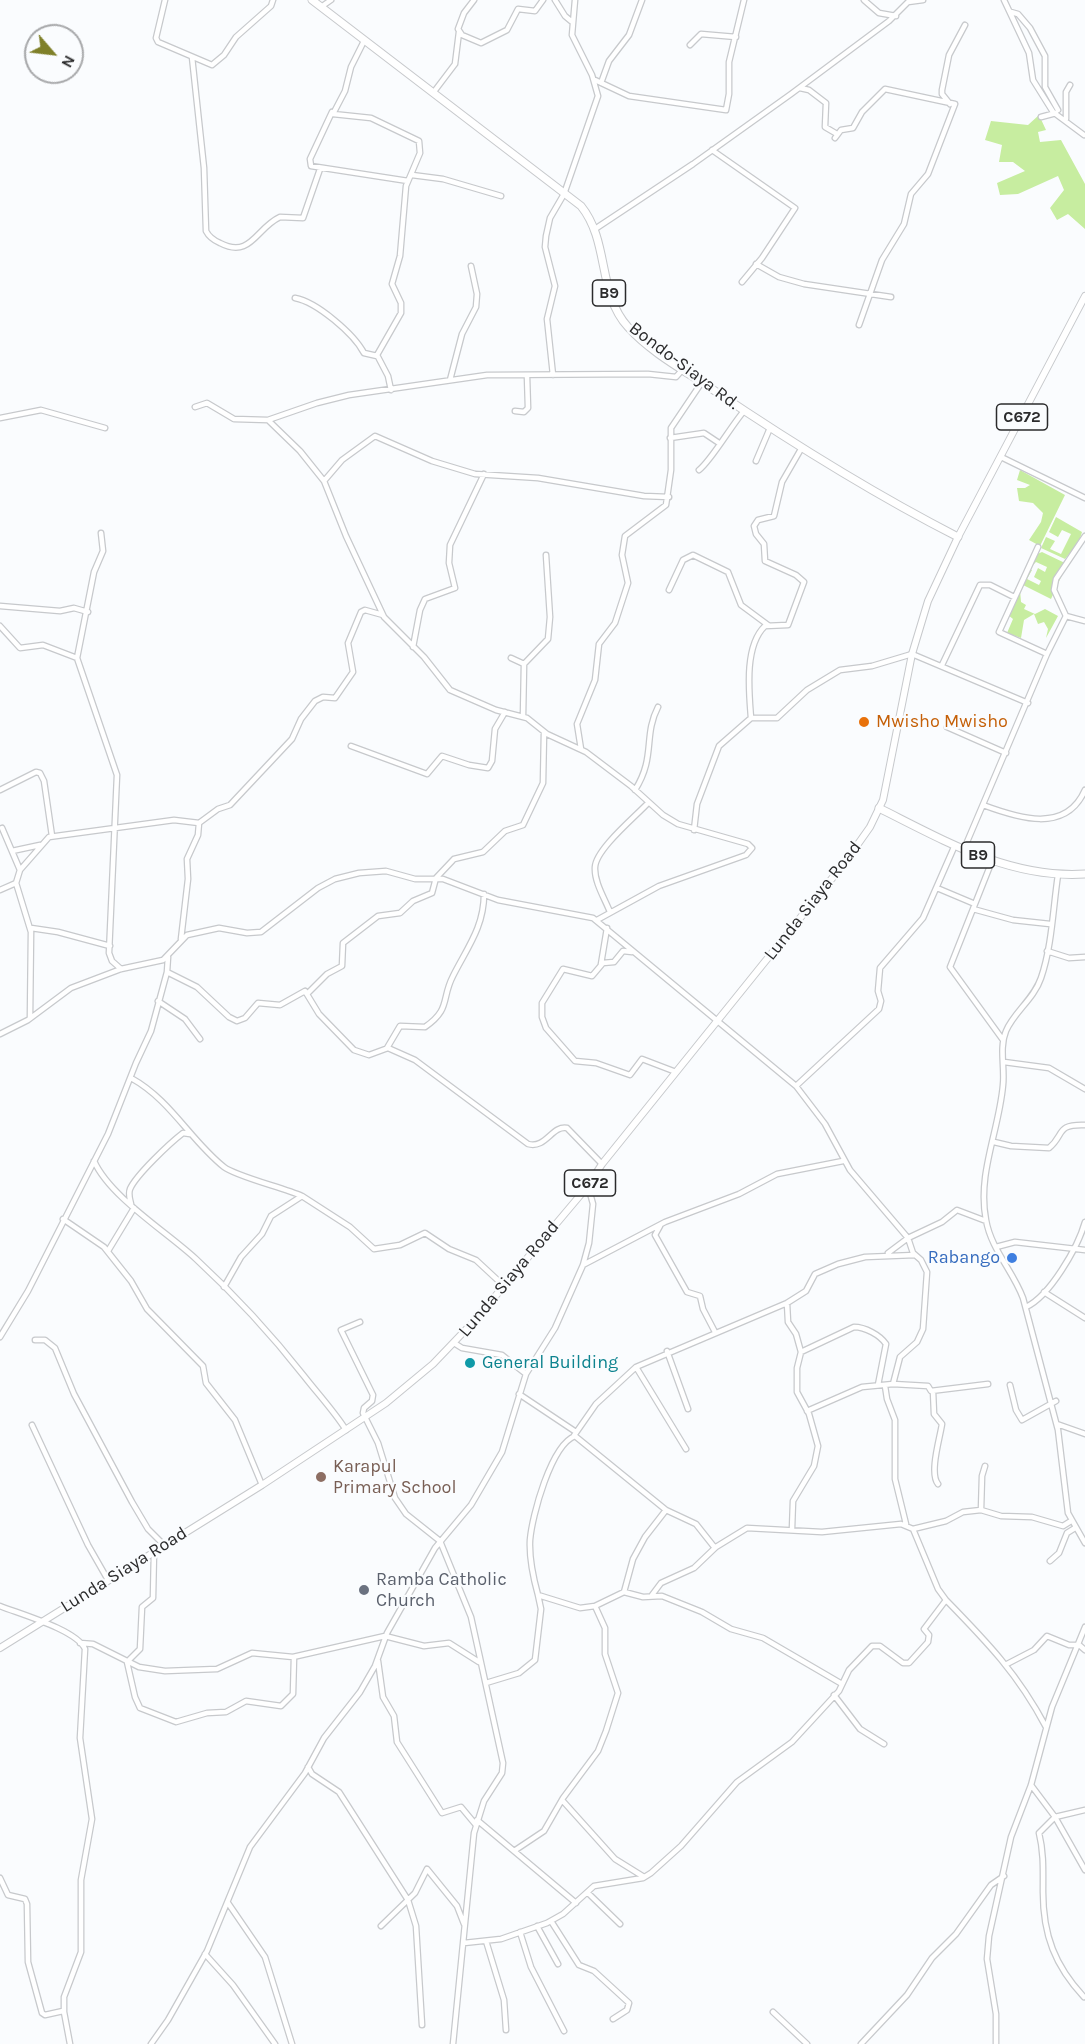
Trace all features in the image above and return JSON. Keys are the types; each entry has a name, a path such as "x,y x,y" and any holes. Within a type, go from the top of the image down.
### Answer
{"highway":[{"name":"Bondo-Siaya Rd.","path":"312,0 581,206 595,229 608,289 618,314 633,332 801,449 878,495 958,537"},
{"name":"B9","path":"879,808 992,861 1027,872 1058,875 1085,874"}],"main road":[{"name":"C672","path":"958,537 1085,296"},
{"name":"Lunda Siaya Road","path":"0,1648 366,1418 408,1385 454,1343 504,1286 588,1186 602,1164 853,852 879,808 890,771 912,654 928,601 958,537"}],"street":[{"path":"165,0 157,40 214,65 236,38 271,6 273,0"},
{"path":"321,7 331,0"},
{"path":"433,93 455,64 461,19 474,0"},
{"path":"459,32 476,42 483,42 507,30 518,9 535,11 543,0"},
{"path":"555,0 571,21"},
{"path":"553,375 547,319 555,285 545,243 550,218 564,194 598,99 594,80 574,40 571,21 575,0"},
{"path":"601,83 609,61 629,35 642,0"},
{"path":"594,80 629,96 726,110 729,94 729,62 744,0"},
{"path":"864,0 879,13 896,16"},
{"path":"595,229 800,88 896,16 908,2 922,0"},
{"path":"1005,0 1029,53 1033,80 1057,112 1084,135"},
{"path":"1011,12 1018,14 1030,28 1045,56 1045,87 1057,112"},
{"path":"950,104 942,94 942,90 950,55 965,25"},
{"path":"690,45 701,34 736,37"},
{"path":"364,41 351,67 345,91 332,112 309,163 320,169 408,181"},
{"path":"192,57 205,176 206,231 210,238 230,247 240,248 252,242 280,217 303,218 320,169"},
{"path":"1066,119 1064,109 1066,92 1070,85"},
{"path":"800,88 809,90 826,104 825,127 836,136 841,130 853,128 862,112 885,88 955,104 928,174 911,194 904,224 890,244 859,325"},
{"path":"1041,117 1064,109"},
{"path":"332,112 338,116 371,118 419,141 420,153 408,181 400,256 392,284 401,303 401,313 377,356"},
{"path":"712,150 795,207 742,282"},
{"path":"412,175 443,179 501,196"},
{"path":"756,264 779,277 804,284 891,297"},
{"path":"450,380 462,334 476,306 477,294 471,266"},
{"path":"296,298 313,304 358,342 364,353 377,356 388,376 391,390"},
{"path":"195,407 207,403 234,419 267,420 317,403 356,394 450,380 495,375 676,377 683,369"},
{"path":"515,411 524,412 528,408 527,376"},
{"path":"581,749 577,724 595,680 599,644 615,623 628,583 622,555 625,536 662,510 669,497 670,438 673,424 702,382"},
{"path":"0,418 41,410 105,428"},
{"path":"699,470 707,463 719,443 744,411"},
{"path":"267,420 296,445 324,480 346,536 383,615 450,690 523,717 544,732 581,749 671,820 694,830 748,844 752,850 736,859 659,886 597,920"},
{"path":"756,461 770,428"},
{"path":"670,438 704,433 719,443"},
{"path":"324,480 342,460 375,436 432,461 484,474 538,478 639,495 669,497"},
{"path":"669,590 683,560 693,555 728,572 741,604 768,625 788,625 804,582 799,577 765,561 764,544 756,534 754,526 758,520 774,516 782,482 801,449"},
{"path":"1001,457 1085,498"},
{"path":"413,647 420,610 425,599 455,588 448,562 450,545 484,474"},
{"path":"101,533 103,550 94,572 88,612 76,658 115,765 118,786 110,946 112,961 121,969"},
{"path":"1085,536 1054,585 1056,596 1066,616 1085,621"},
{"path":"1038,547 999,632 1047,654"},
{"path":"523,717 524,664 548,639 550,616 546,555"},
{"path":"942,665 980,585 990,585 1014,597"},
{"path":"0,606 60,611 74,608 88,612"},
{"path":"30,1018 31,928 16,883 20,870 40,845 52,836 115,827 174,820 199,823 218,809 232,803 292,739 301,719 318,698 337,697 353,672 348,646 359,613 365,610 383,615"},
{"path":"964,849 1047,654 1066,616"},
{"path":"751,718 753,652 757,635 768,625"},
{"path":"0,626 20,648 44,645 76,658"},
{"path":"694,830 697,804 719,746 751,718 777,718 807,690 840,670 872,666 912,654 1028,703"},
{"path":"511,658 524,664"},
{"path":"635,790 647,765 651,750 650,726 658,707"},
{"path":"351,746 427,774 442,756 469,765 488,768 492,761 494,734 505,712"},
{"path":"947,727 1006,753"},
{"path":"308,993 327,974 342,966 343,943 378,916 400,913 413,901 431,894 436,878 453,859 483,852 505,831 519,828 525,823 543,783 544,732"},
{"path":"0,790 40,773 45,784 52,836"},
{"path":"983,805 1019,817 1048,818 1070,811 1085,790"},
{"path":"610,912 596,877 596,863 606,845 648,802"},
{"path":"181,939 188,859 198,836 199,823"},
{"path":"2,828 20,870"},
{"path":"12,851 40,845"},
{"path":"796,1086 879,1009 881,1001 878,991 880,968 916,928 938,888 955,845"},
{"path":"992,861 950,966 1003,1040"},
{"path":"161,961 168,957 181,939 191,933 214,928 247,933 261,932 318,888 342,877 380,871 415,879 436,878 518,904 597,920 796,1086 828,1128 843,1161 908,1238 915,1255 921,1260 927,1272 923,1329 917,1342 900,1357 893,1384"},
{"path":"1058,875 1047,951 1040,980 1010,1024 1003,1040 1004,1084 994,1142 985,1174 986,1221 996,1247 1016,1280 1026,1307 1053,1402 1066,1507 1071,1521 1085,1543"},
{"path":"0,890 16,883"},
{"path":"938,888 974,906 1013,920 1050,924"},
{"path":"167,972 197,987 229,1017 237,1021 245,1018 258,1003 280,1005 303,991 308,993 319,1014 354,1050 369,1055 387,1048 400,1026 425,1027 445,1007 452,977 478,933 484,909 484,894"},
{"path":"31,928 58,932 110,946"},
{"path":"607,928 601,964 592,976 563,969 542,1003 542,1017 546,1028 572,1058 579,1062 596,1063 630,1075 642,1059 676,1072"},
{"path":"601,964 614,962 624,951 633,952"},
{"path":"1047,951 1069,958 1085,957"},
{"path":"0,1337 28,1291 94,1161 131,1078 150,1034 169,964 168,957"},
{"path":"0,1034 30,1018 67,990 121,969 165,960 169,964"},
{"path":"158,1001 185,1019 200,1039"},
{"path":"387,1048 415,1060 523,1142 532,1146 540,1144 564,1127 602,1164"},
{"path":"1004,1062 1049,1068 1085,1089"},
{"path":"131,1078 158,1096 190,1134 228,1170 302,1196 345,1223 374,1249 400,1245 425,1233 449,1249 476,1260 504,1286"},
{"path":"994,1142 1011,1146 1048,1148 1061,1130 1072,1125 1085,1125"},
{"path":"108,1251 133,1207 129,1194 135,1182 170,1143 183,1133 190,1134"},
{"path":"94,1161 103,1175 133,1207 195,1258 276,1341 346,1430"},
{"path":"583,1265 665,1222 739,1194 777,1174 843,1161"},
{"path":"151,2044 168,2020 205,1954 255,1840 308,1767 324,1738 360,1692 378,1658 385,1636 440,1540 471,1504 502,1452 526,1374 555,1328 583,1265 589,1243 592,1204 588,1186"},
{"path":"224,1287 241,1257 262,1234 269,1215 302,1196"},
{"path":"886,1255 908,1238 942,1222 959,1209 986,1221"},
{"path":"63,1219 88,1234 108,1251 131,1281 147,1309 203,1366 206,1383 235,1420 262,1485"},
{"path":"665,1222 656,1231 658,1242 687,1292 700,1296 703,1309 715,1332"},
{"path":"1026,1307 1044,1292 1075,1249 1085,1222"},
{"path":"996,1247 1015,1242 1085,1250"},
{"path":"486,1683 519,1673 535,1660 541,1609 531,1560 532,1529 549,1473 563,1444 575,1435 603,1396 636,1367 787,1303 806,1291 816,1274 823,1270 852,1260 886,1255 915,1255"},
{"path":"1044,1292 1085,1318"},
{"path":"787,1303 788,1322 796,1334 801,1352 797,1368 797,1392 815,1430 818,1452 811,1472 793,1501 792,1529"},
{"path":"360,1322 343,1328 342,1333 373,1395 372,1401 363,1409 378,1443 395,1498 406,1514 440,1540 473,1623 479,1662 486,1683 503,1768 484,1801 476,1822 453,2044"},
{"path":"801,1352 854,1327 860,1327 886,1344 878,1385"},
{"path":"35,1340 45,1340 55,1348 74,1394 132,1502 148,1529 164,1545"},
{"path":"454,1343 462,1348 488,1351 502,1356 526,1374"},
{"path":"667,1352 688,1409"},
{"path":"636,1367 686,1449"},
{"path":"807,1411 812,1412 855,1389 893,1384 928,1386 933,1391 934,1414 942,1424 936,1460 935,1480 938,1484"},
{"path":"933,1391 988,1384"},
{"path":"1010,1385 1016,1410 1022,1420 1053,1402"},
{"path":"885,1386 886,1399 895,1420 895,1479 906,1524 913,1529 938,1589 1007,1664 1046,1727"},
{"path":"519,1394 575,1435 666,1510 696,1524 715,1548"},
{"path":"1057,1424 1085,1434"},
{"path":"32,1425 88,1545 108,1580"},
{"path":"981,1510 981,1476 985,1466"},
{"path":"624,1592 633,1559 645,1537 666,1510"},
{"path":"913,1529 941,1522 963,1512 981,1510 1001,1516 1032,1517 1063,1526 1071,1521"},
{"path":"652,1595 661,1583 694,1568 715,1548 747,1528 822,1532 906,1524"},
{"path":"1050,1561 1061,1551 1067,1533 1075,1528"},
{"path":"127,1662 140,1649 141,1607 153,1598 154,1551"},
{"path":"538,1595 572,1608 595,1606 624,1592 643,1597 652,1595 671,1599 710,1616 731,1629 760,1637 842,1684"},
{"path":"464,1943 486,1941 551,1922 600,1884 644,1877 677,1850 737,1782 792,1742 834,1695 851,1668 875,1645 884,1647 903,1663 909,1663 928,1642 928,1635 924,1629 946,1600"},
{"path":"0,1606 61,1629 81,1642 93,1644 127,1662 157,1670 223,1668 252,1653 294,1657 339,1644 385,1636 424,1646 449,1643 479,1662"},
{"path":"514,1851 543,1832 561,1800 600,1747 617,1695 605,1654 605,1628 595,1606"},
{"path":"996,2044 996,2021 988,1949 1011,1837 1031,1785 1046,1727 1085,1627"},
{"path":"1007,1664 1034,1650 1047,1636 1068,1645 1077,1645 1085,1650"},
{"path":"70,2044 63,2011 64,1993 81,1952 81,1880 92,1819 89,1787 80,1746 85,1656 81,1642"},
{"path":"127,1662 138,1706 178,1722 207,1713 226,1712 246,1701 275,1706 284,1705 294,1692 294,1657"},
{"path":"378,1658 383,1696 394,1716 398,1745 442,1813 450,1813 460,1807 576,1903"},
{"path":"834,1695 860,1730 884,1744"},
{"path":"308,1767 312,1774 339,1792 408,1900 416,1926 422,2025"},
{"path":"1031,1785 1054,1816 1085,1870"},
{"path":"561,1800 615,1859 644,1877"},
{"path":"1084,1997 1053,1955 1045,1925 1043,1853 1040,1833 1054,1816 1085,1810"},
{"path":"381,1926 415,1893 422,1875 433,1873 457,1906 465,1926"},
{"path":"863,2043 907,1995 927,1964 956,1934 991,1885 1004,1876"},
{"path":"0,1878 8,1895"},
{"path":"588,1893 620,1924"},
{"path":"0,1895 25,1899 28,1962 42,2013 45,2015 63,2011"},
{"path":"228,1904 265,1957 292,2044"},
{"path":"551,1922 579,1965 594,1971 629,2003 627,2010 613,2019"},
{"path":"537,1926 558,1964"},
{"path":"520,1932 531,1967 564,2031"},
{"path":"486,1941 504,2001 506,2030"},
{"path":"205,1954 234,1985 274,2044"},
{"path":"774,2012 807,2044"}],"green space":[{"path":"1039,115 1046,130 1038,132 1040,142 1061,140 1085,184 1085,229 1068,214 1057,220 1050,208 1064,190 1058,176 1018,194 1000,195 997,183 1025,171 1013,162 999,162 1002,145 985,140 991,121 1028,125"},
{"path":"1020,470 1065,495 1040,546 1029,540 1041,522 1043,513 1033,503 1019,501 1017,488 1030,485 1017,480"},
{"path":"1056,517 1082,532 1079,542 1065,559 1041,548 1046,537 1055,541 1050,549 1061,554 1071,534 1062,530 1058,537 1049,532"},
{"path":"1042,552 1067,564 1051,599 1021,584 1029,569 1032,570 1027,579 1039,585 1041,581 1034,577 1038,568 1045,572 1047,567 1036,562 1030,568 1035,555"},
{"path":"1020,590 1021,602 1026,605 1024,609 1035,614 1045,609 1058,616 1046,638 1048,629 1044,622 1038,624 1034,614 1024,620 1021,638 1007,633 1013,619 1008,615"}],"place":[{"name":"Mwisho Mwisho","path":"864,722"},
{"name":"Rabango","path":"1012,1258"},
{"name":"General Building","path":"470,1363"},
{"name":"Karapul Primary School","path":"321,1477"},
{"name":"Ramba Catholic Church","path":"364,1590"}]}
